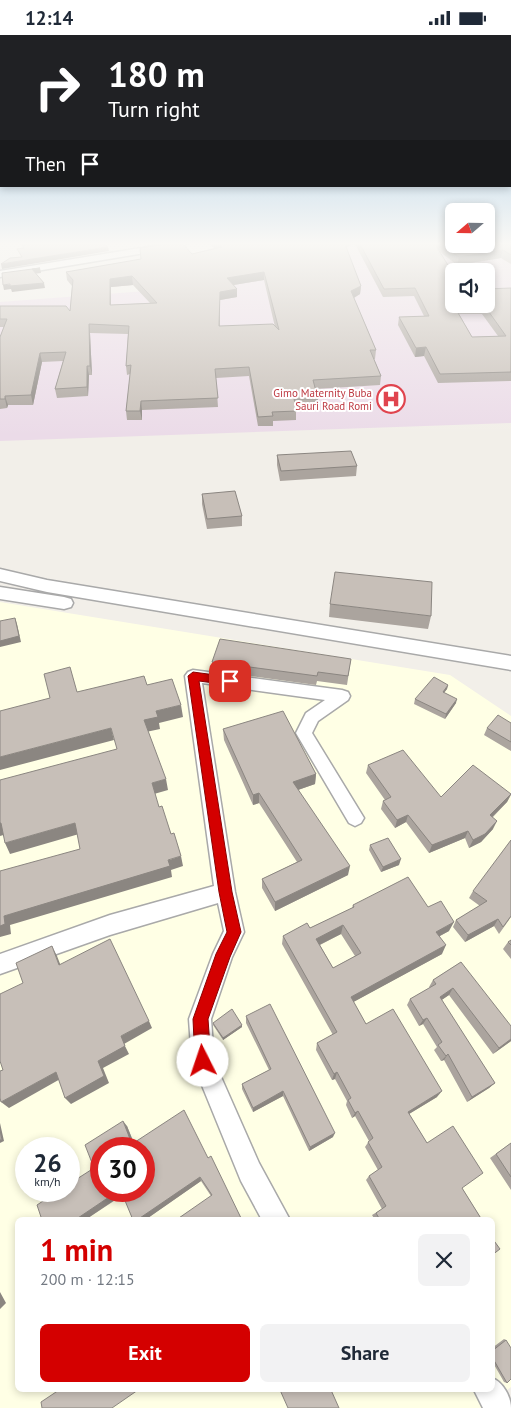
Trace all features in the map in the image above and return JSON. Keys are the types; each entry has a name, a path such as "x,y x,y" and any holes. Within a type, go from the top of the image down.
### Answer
{"street":[{"path":"0,575 46,586 511,663"},
{"path":"0,593 511,677"},
{"path":"274,1217 250,1172 203,1061 200,1019 223,954 234,932 225,892 193,676 342,696 312,717 304,733 356,818"},
{"path":"0,965 110,925 225,892"},
{"path":"489,1392 500,1408"}],"shaded area":[{"path":"0,308 445,308 445,313 495,313 495,308 511,308 511,423 0,441"},
{"path":"0,602 450,675 511,716 511,1387 484,1408 0,1408"}],"building":[{"path":"0,308 68,308 70,311 70,308 220,308 219,326 273,324 279,330 273,308 358,308 376,350 370,350 381,376 313,380 318,399 294,399 297,411 272,412 273,416 258,417 249,367 215,369 218,398 141,401 140,411 126,411 131,365 126,366 129,326 89,324 90,366 87,366 87,387 55,389 66,352 40,353 31,395 5,396 5,399 0,399 0,337 7,319 0,319"},
{"path":"425,308 445,308 445,313 458,313 472,337 506,336 490,313 495,313 495,308 511,308 511,372 440,374 426,347 416,348 399,317 429,316"},
{"path":"351,451 357,466 281,471 277,455"},
{"path":"235,491 242,516 207,519 202,494"},
{"path":"335,572 432,582 431,616 330,604"},
{"path":"15,618 19,636 0,641 0,621"},
{"path":"220,639 351,659 348,676 318,672 317,676 212,662"},
{"path":"70,667 77,692 144,676 147,685 172,679 181,705 156,711 158,717 144,720 166,779 152,783 159,807 162,806 171,834 174,833 181,856 168,860 170,866 4,916 5,924 0,926 0,871 80,849 75,823 5,843 0,823 0,780 117,749 111,728 0,757 0,711 50,698 44,674"},
{"path":"434,677 448,685 443,692 457,699 446,714 415,699"},
{"path":"283,711 316,774 293,782 350,866 275,902 262,879 302,860 259,793 253,795 223,729"},
{"path":"498,715 511,723 511,742 487,728"},
{"path":"403,750 441,797 473,765 511,794 490,815 497,821 485,834 473,840 468,831 432,845 408,815 397,820 383,801 391,797 368,765"},
{"path":"388,838 401,859 383,867 370,845"},
{"path":"511,840 511,916 503,927 498,919 468,935 456,920 487,901 473,891"},
{"path":"408,877 428,907 441,901 454,922 436,932 446,945 351,997 366,1024 393,1009 442,1091 408,1112 427,1143 453,1126 483,1173 462,1188 480,1217 378,1217 376,1213 386,1206 369,1176 382,1167 368,1142 373,1138 358,1111 355,1113 348,1100 351,1098 337,1072 334,1074 317,1043 337,1032 283,936 307,923 310,928 354,907 353,905","holes":["343,925 361,953 333,968 316,939"]},
{"path":"110,939 149,1021 121,1036 125,1046 98,1061 104,1076 65,1098 56,1072 1,1102 0,1071 3,1070 0,1061 0,994 23,983 16,963 52,946 59,965"},
{"path":"461,962 511,1026 511,1039 499,1048 453,988 440,997 495,1083 472,1097 448,1054 446,1056 438,1045 442,1042 427,1018 423,1020 410,999 436,984 433,980"},
{"path":"270,1004 335,1133 310,1147 283,1091 253,1108 242,1084 271,1069 246,1016"},
{"path":"232,1009 242,1025 223,1038 213,1023"},
{"path":"184,1110 208,1158 211,1156 241,1217 180,1217 212,1195 200,1177 141,1217 132,1217 126,1202 155,1202 155,1137 143,1137"},
{"path":"123,1121 129,1137 98,1137"},
{"path":"90,1142 90,1158 85,1145"},
{"path":"511,1143 511,1177 496,1154"},
{"path":"90,1171 90,1202 102,1202 79,1217 41,1217 37,1205 42,1202 80,1202 80,1177"},
{"path":"495,1242 500,1249 495,1253"},
{"path":"506,1340 511,1348 511,1379 507,1383 495,1362 495,1349"},
{"path":"56,1392 135,1392 112,1408 42,1408 41,1402"},
{"path":"281,1392 332,1392 339,1408 288,1408"}],"place":[{"name":"Gimo Maternity Buba Sauri Road Romi","path":"391,399"}],"route":[{"path":"203,1061 200,1019 223,954 234,932 225,892 193,676 230,681"}]}
